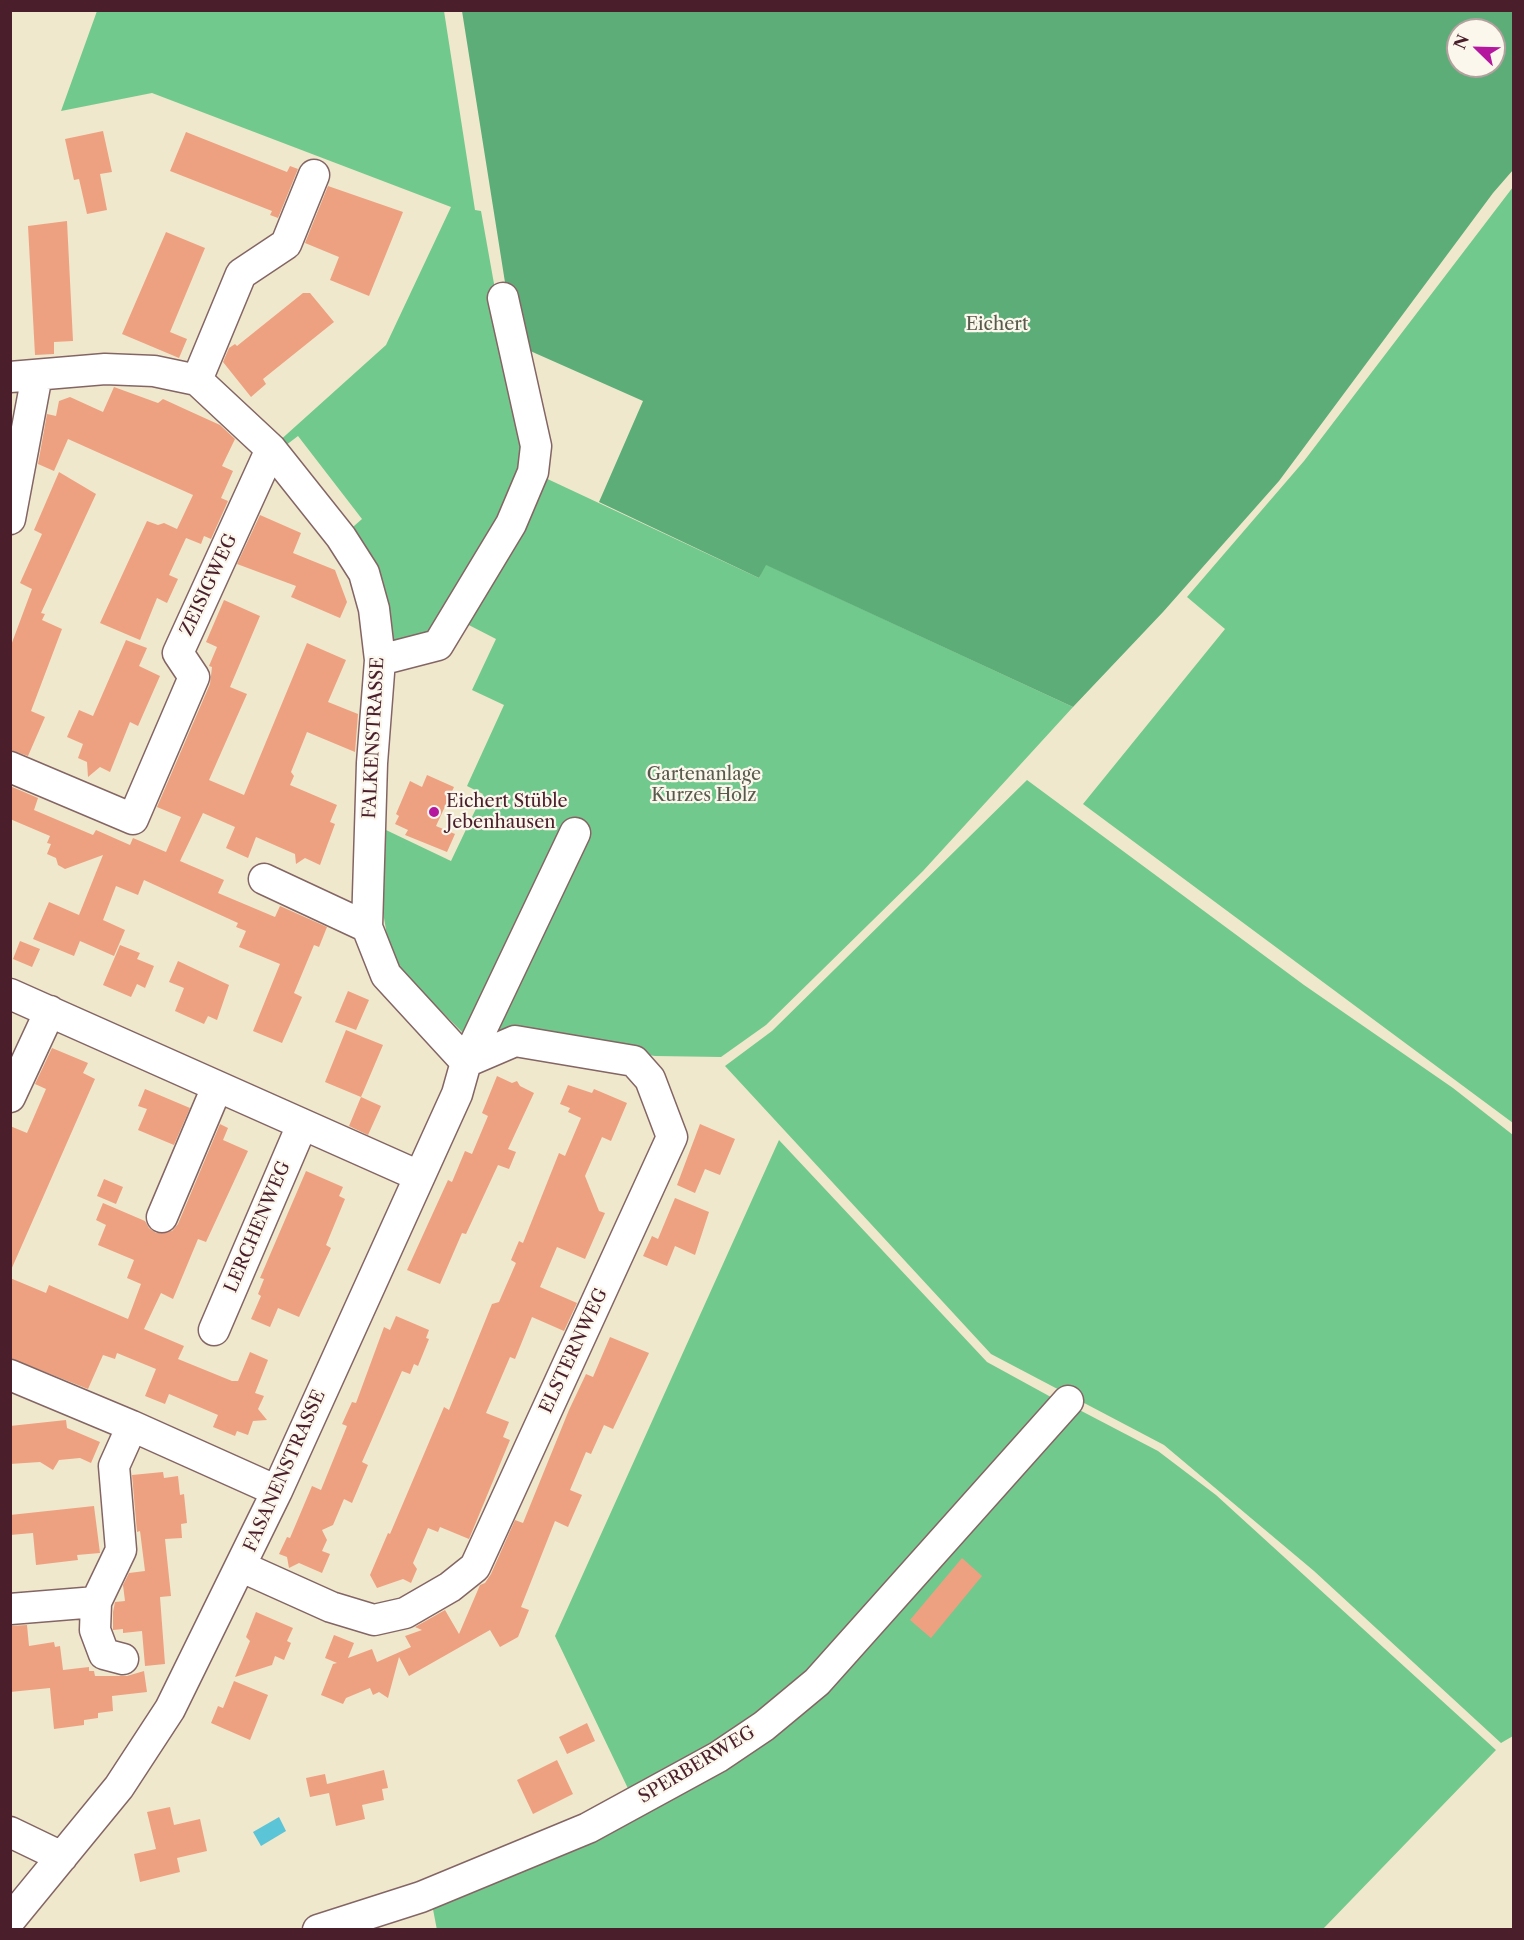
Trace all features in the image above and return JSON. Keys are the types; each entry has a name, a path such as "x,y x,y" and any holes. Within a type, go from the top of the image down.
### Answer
{"street":[{"path":"10,519 24,376 112,369 154,371 196,380 241,274 286,244 314,175"},
{"path":"380,660 438,645 511,524 533,472 536,446 502,298"},
{"name":"FALKENSTRASSE","path":"196,380 271,449 341,537 364,573 374,609 380,660 370,810 367,927 386,975 466,1062"},
{"name":"ZEISIGWEG","path":"10,767 133,819 194,677 178,653 271,449"},
{"name":"FASANENSTRASSE","path":"10,1920 118,1787 165,1718 242,1567 457,1094 466,1062 575,833"},
{"path":"264,879 367,927"},
{"path":"10,994 419,1176"},
{"path":"10,1098 50,1011"},
{"name":"ELSTERNWEG","path":"242,1567 331,1608 374,1620 405,1613 450,1587 475,1567 672,1137 650,1079 634,1061 515,1041 466,1062"},
{"path":"162,1216 217,1087"},
{"name":"LERCHENWEG","path":"214,1330 302,1125"},
{"path":"10,1375 132,1426 277,1491"},
{"name":"SPERBERWEG","path":"318,1929 421,1897 588,1828 718,1757 764,1726 817,1682 1068,1401"},
{"path":"123,1659 104,1654 95,1630 96,1602 121,1550 114,1466 132,1426"},
{"path":"10,1609 96,1602"},
{"path":"10,1832 62,1857"}],"green space":[{"path":"97,11 444,11 475,210 481,211 520,429 523,472 508,510 428,637 383,646 346,533 362,519 298,436 281,449 277,443 386,345 451,207 152,93 61,111"},
{"name":"Eichert","path":"462,11 1513,11 1513,170 1493,193 1279,481 1163,612 1073,707 766,565 759,578 599,502 643,401 519,346 507,295"},
{"path":"1513,187 1513,1123 1083,804 1225,629 1187,597 1304,461"},
{"name":"Gartenanlage Kurzes Holz","path":"539,475 759,578 765,564 1073,707 923,871 766,1025 721,1057 655,1056 513,1034 481,1051 397,967 388,942 380,894 386,830 451,861 483,794 467,786 504,705 472,690 496,639 461,621"},
{"path":"1027,780 1304,985 1453,1088 1513,1135 1513,1736 1501,1743 1314,1571 1164,1445 991,1354 725,1066 772,1031"},
{"path":"779,1140 987,1362 1060,1402 814,1680 634,1801 555,1636"},
{"path":"1068,1404 1158,1451 1216,1495 1496,1750 1323,1929 437,1930 431,1899 765,1727"}],"water":[{"path":"279,1817 286,1831 261,1846 253,1832"}],"building":[{"path":"103,131 112,172 100,174 107,210 87,214 79,179 74,180 65,139"},
{"path":"186,132 287,172 290,166 298,169 278,218 270,215 272,211 170,171"},
{"path":"328,186 403,212 369,296 330,280 339,257 305,243"},
{"path":"67,221 73,341 54,342 54,354 35,355 28,226"},
{"path":"166,232 205,248 170,332 187,339 179,358 122,334"},
{"path":"303,293 310,293 334,322 263,379 266,384 251,397 223,362 229,348 235,344 237,346"},
{"path":"114,387 158,403 163,399 220,425 235,439 222,466 233,471 221,498 228,501 211,539 204,536 201,544 186,538 169,575 178,579 167,603 157,598 140,640 100,623 147,521 158,525 164,523 177,529 193,495 68,439 54,471 38,464 47,414 56,416 59,401 70,397 103,412"},
{"path":"59,472 96,494 41,613 45,614 42,620 62,629 31,711 45,717 28,756 10,750 10,648 32,589 20,583 42,534 34,530"},
{"path":"260,515 301,533 293,553 335,570 347,602 340,618 291,597 296,586 237,564"},
{"path":"224,600 260,616 230,687 247,694 209,780 244,795 307,643 346,660 328,702 358,714 355,752 307,732 291,772 294,776 290,785 337,805 330,822 335,824 320,865 305,858 296,864 295,854 256,837 248,858 226,848 235,827 203,813 180,861 224,880 218,893 275,917 280,906 327,927 319,947 314,945 294,993 302,997 282,1043 253,1031 280,964 239,947 246,931 236,927 238,923 144,880 138,895 116,886 103,920 125,930 114,956 80,941 74,956 33,939 49,902 79,915 103,855 65,869 58,865 56,858 47,854 51,844 47,843 50,836 10,819 10,786 38,798 34,810 93,835 96,830 130,845 133,838 166,852 181,817 157,807 210,684 212,667 209,666 217,647 206,642"},
{"path":"126,640 147,648 139,666 160,676 138,726 130,722 110,772 100,767 88,777 87,762 78,758 83,744 67,737 79,710 93,716"},
{"path":"427,775 454,787 436,826 455,834 447,852 405,835 408,830 395,824 399,816 396,814 410,781 422,787"},
{"path":"20,941 40,949 32,967 13,959"},
{"path":"120,945 140,953 137,959 154,966 145,988 137,984 131,997 103,985"},
{"path":"178,961 229,985 217,1020 208,1016 204,1024 175,1011 184,988 169,982"},
{"path":"348,991 369,1000 356,1030 335,1022"},
{"path":"346,1030 383,1045 361,1097 325,1082"},
{"path":"52,1048 88,1063 83,1073 95,1079 11,1270 10,1126 27,1133 46,1089 35,1084"},
{"path":"497,1076 512,1083 517,1081 520,1086 534,1093 508,1149 516,1152 509,1169 498,1165 466,1234 462,1233 440,1284 407,1270 448,1180 452,1182 465,1151 472,1154 488,1116 482,1113"},
{"path":"568,1085 592,1093 594,1089 627,1103 611,1141 602,1137 585,1176 599,1211 605,1213 585,1259 557,1247 540,1287 577,1303 564,1331 532,1317 515,1359 510,1357 486,1413 509,1422 503,1437 510,1440 469,1539 440,1527 438,1532 428,1528 413,1563 417,1569 411,1583 403,1579 377,1588 370,1575 388,1533 390,1534 444,1407 449,1410 492,1304 499,1302 516,1263 511,1260 519,1241 523,1243 559,1153 565,1156 581,1118 568,1112 570,1108 560,1104"},
{"path":"145,1089 190,1108 174,1145 138,1130 147,1109 138,1106"},
{"path":"361,1097 381,1106 368,1135 349,1126"},
{"path":"220,1124 228,1128 223,1140 248,1151 206,1242 198,1239 173,1299 161,1293 144,1329 184,1346 178,1359 232,1381 238,1381 250,1352 268,1360 255,1393 264,1396 258,1409 267,1420 253,1421 248,1435 237,1431 235,1436 213,1427 218,1415 169,1394 165,1404 145,1396 156,1369 117,1353 115,1359 103,1355 88,1389 10,1358 10,1278 46,1293 49,1285 128,1319 141,1284 127,1278 134,1260 98,1245 106,1225 96,1220 103,1203 145,1221 156,1233 172,1231 178,1224"},
{"path":"700,1124 735,1139 720,1175 705,1169 695,1193 677,1185"},
{"path":"306,1171 343,1187 339,1196 345,1199 326,1245 331,1248 299,1317 278,1308 270,1327 251,1319 261,1296 258,1294 264,1279 260,1278"},
{"path":"104,1179 123,1187 116,1204 97,1196"},
{"path":"675,1198 709,1212 695,1255 675,1246 667,1266 643,1256 652,1236 658,1239"},
{"path":"396,1316 429,1330 426,1338 429,1339 418,1366 414,1364 410,1374 402,1371 362,1462 368,1465 352,1503 344,1499 333,1525 322,1530 327,1540 322,1551 330,1554 322,1573 299,1563 289,1568 287,1557 279,1554 287,1537 290,1538 312,1486 321,1490 347,1426 342,1424 352,1402 356,1403 384,1327 390,1330"},
{"path":"610,1337 649,1353 613,1429 604,1425 591,1454 586,1452 570,1490 582,1495 568,1527 555,1521 521,1607 529,1610 518,1637 500,1647 490,1630 409,1676 399,1657 388,1698 379,1692 373,1695 370,1688 346,1698 343,1704 321,1695 333,1664 337,1663 325,1658 334,1635 354,1643 348,1658 372,1649 377,1662 411,1647 405,1636 422,1630 415,1627 445,1610 459,1634 480,1585 485,1583 491,1574 515,1520 523,1523 569,1410 586,1374 593,1377"},
{"path":"66,1420 67,1428 100,1442 91,1463 80,1458 59,1460 53,1470 40,1462 10,1464 10,1426"},
{"path":"163,1472 164,1478 178,1476 180,1495 184,1494 187,1523 181,1524 182,1538 165,1539 171,1596 160,1597 165,1664 145,1666 142,1631 123,1633 123,1629 113,1630 113,1612 115,1602 125,1601 123,1585 129,1573 145,1571 140,1531 137,1532 132,1475"},
{"path":"94,1506 100,1553 77,1555 78,1560 36,1565 33,1533 10,1535 10,1515"},
{"path":"962,1558 982,1576 931,1638 910,1620"},
{"path":"256,1612 293,1628 287,1641 291,1643 284,1660 275,1656 272,1665 235,1677 250,1641 246,1637"},
{"path":"27,1625 29,1646 54,1642 55,1647 60,1646 63,1670 89,1667 89,1671 94,1671 95,1676 127,1676 144,1671 147,1692 112,1696 113,1711 98,1713 98,1718 84,1720 84,1725 54,1729 50,1688 10,1692 10,1626"},
{"path":"234,1681 268,1695 250,1740 211,1723 218,1706 223,1708"},
{"path":"587,1723 595,1741 567,1754 559,1737"},
{"path":"557,1760 573,1794 533,1814 517,1780"},
{"path":"384,1770 388,1788 382,1789 384,1800 362,1805 365,1819 336,1826 329,1793 310,1797 306,1778 325,1774 327,1784"},
{"path":"170,1807 174,1825 200,1819 207,1851 177,1858 180,1872 140,1882 134,1854 156,1849 147,1812"}],"place":[{"name":"Eichert Stüble Jebenhausen","path":"434,812"}]}
